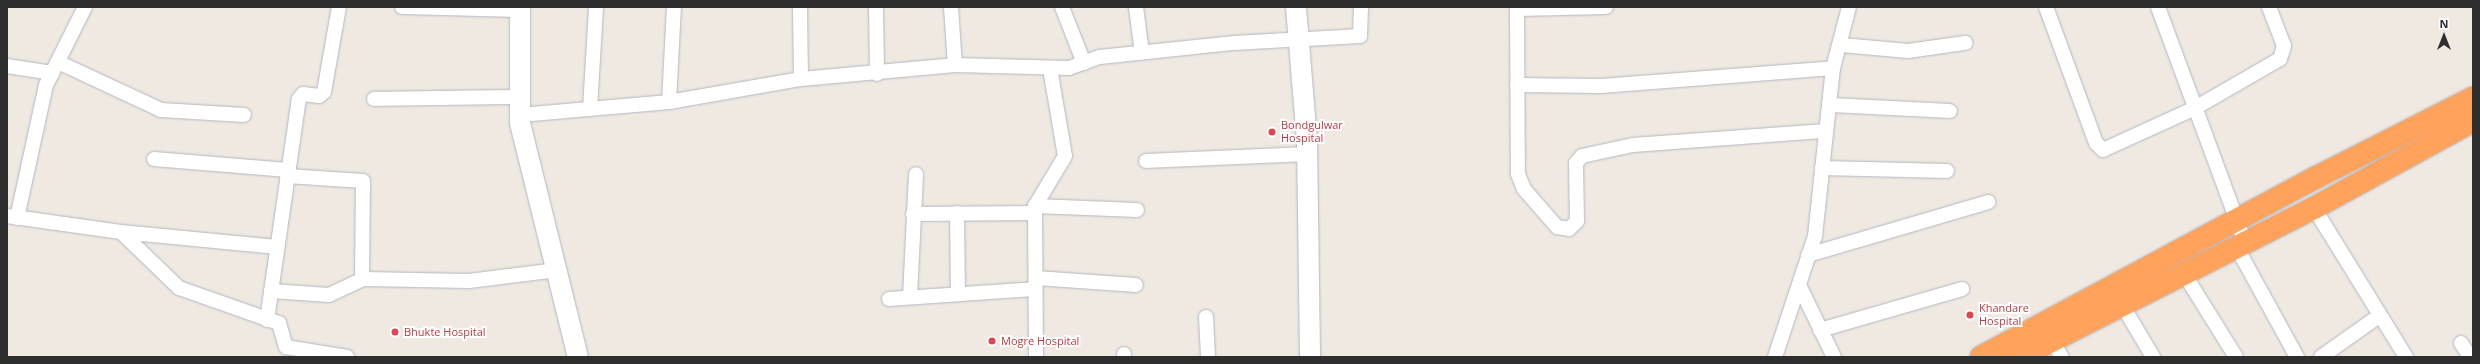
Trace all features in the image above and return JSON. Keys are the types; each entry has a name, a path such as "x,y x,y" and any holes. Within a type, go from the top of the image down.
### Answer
{"highway":[{"path":"1981,357 2419,125 2473,98"},
{"path":"2020,357 2051,339 2121,303 2314,208 2473,121"},
{"path":"2419,125 2426,146"}],"street":[{"path":"85,7 46,85 12,217 121,232 277,247"},
{"path":"266,320 300,97 324,92 339,7"},
{"path":"402,7 520,8 520,106 578,357"},
{"path":"590,109 596,7"},
{"path":"669,102 674,7"},
{"path":"800,7 801,79"},
{"path":"876,7 877,74"},
{"path":"951,7 955,65"},
{"path":"1062,7 1084,63"},
{"path":"1136,7 1142,53"},
{"path":"1296,7 1307,154 1310,357"},
{"path":"374,99 590,109 669,102 801,79 877,74 955,65 1069,68 1084,63 1142,53 1234,43 1299,41 1360,36 1361,7"},
{"path":"1606,7 1516,8 1517,166 1520,182 1563,229 1574,226 1576,221 1576,163 1582,156 1633,146 1825,131"},
{"path":"1775,357 1815,236 1825,131 1831,105 1833,68 1842,45 1849,7"},
{"path":"2046,7 2099,148 2109,150 2195,108 2282,56 2284,46 2269,7"},
{"path":"2158,7 2238,221 2240,244 2297,357"},
{"path":"1842,45 1908,51 1965,44"},
{"path":"7,66 55,68 161,110 244,115"},
{"path":"1036,357 1035,210 1065,156 1050,68"},
{"path":"1517,85 1616,85 1833,68"},
{"path":"1831,105 1950,111"},
{"path":"1146,161 1307,154"},
{"path":"154,159 363,181 362,279"},
{"path":"1822,168 1947,171"},
{"path":"910,297 916,174"},
{"path":"1808,255 1988,202"},
{"path":"2314,208 2379,316 2406,357"},
{"path":"913,214 1035,210 1137,210"},
{"path":"957,213 958,294"},
{"path":"121,232 179,288 266,320 279,323 286,347 347,357"},
{"path":"271,291 333,294 362,279 470,281 557,270"},
{"path":"2183,272 2236,357"},
{"path":"889,299 958,294 1035,283 1136,285"},
{"path":"1799,285 1834,357"},
{"path":"1820,330 1962,289"},
{"path":"2121,303 2153,357"},
{"path":"2320,357 2379,316"},
{"path":"1206,317 1208,357"},
{"path":"279,357 282,335"},
{"path":"2051,339 2062,357"},
{"path":"2461,343 2470,357"}],"place":[{"name":"Bondgulwar Hospital","path":"1272,132"},
{"name":"Khandare Hospital","path":"1970,315"},
{"name":"Bhukte Hospital","path":"395,332"},
{"name":"Mogre Hospital","path":"992,341"}]}
